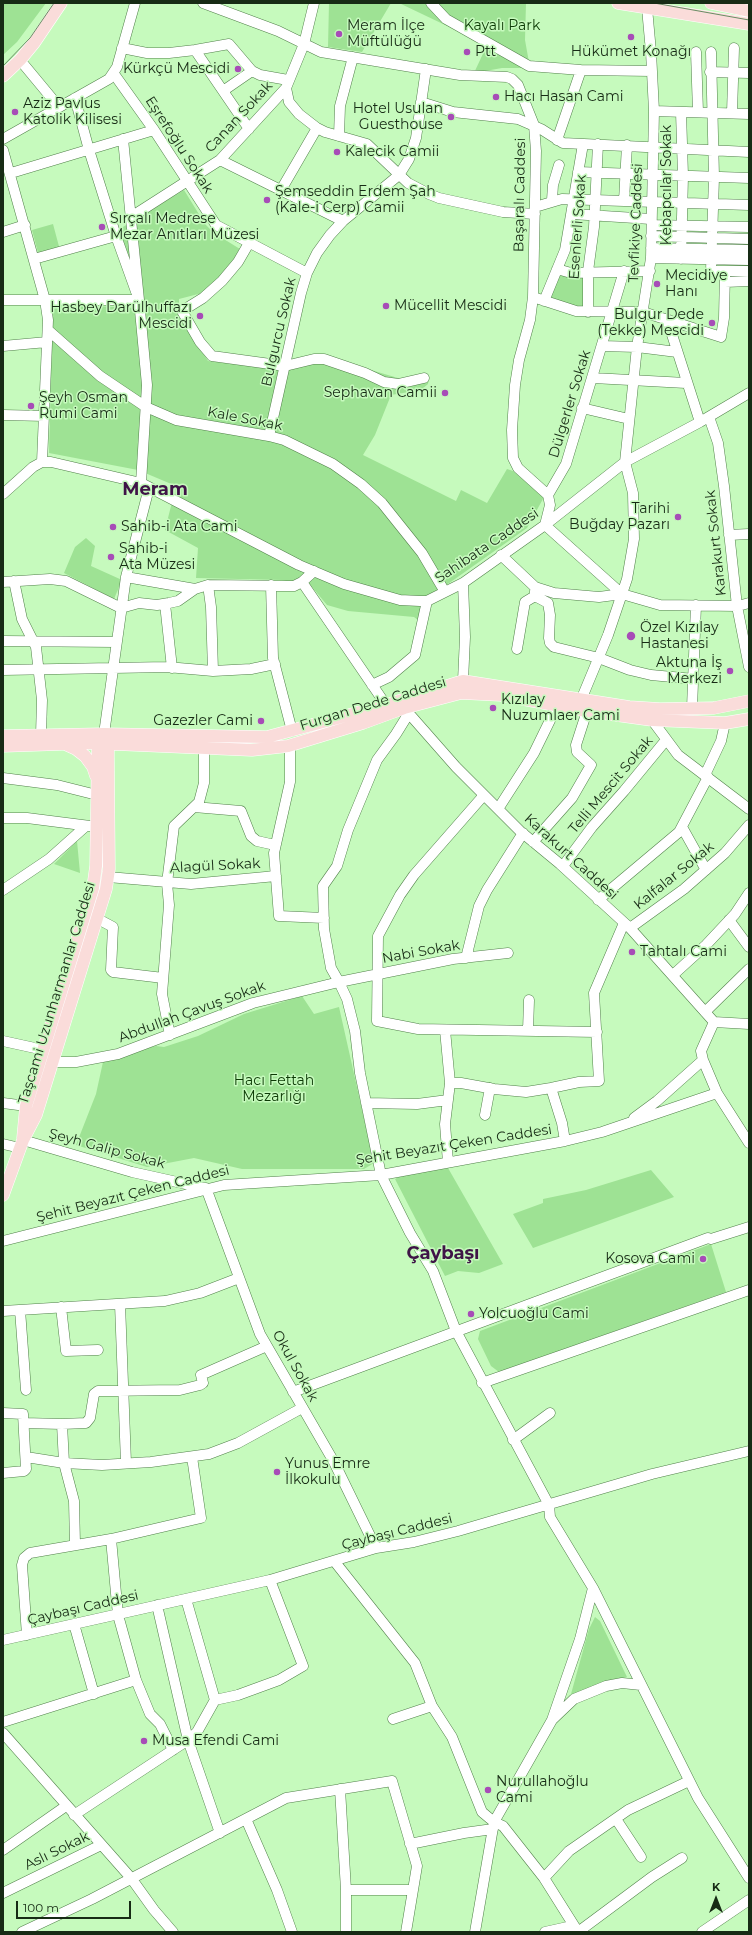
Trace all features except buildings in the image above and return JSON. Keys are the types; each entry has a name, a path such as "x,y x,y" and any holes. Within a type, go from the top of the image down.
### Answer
{"main road":[{"path":"3,76 20,60 34,43 61,3"},
{"path":"618,3 749,24"},
{"path":"711,3 749,11"},
{"name":"Furgan Dede Caddesi","path":"3,746 64,744 103,740 267,737 386,705 462,681 522,689 629,707 714,708 749,701"},
{"name":"Furgan Dede Caddesi","path":"3,736 41,735 204,748 252,750 290,746 461,693 501,695 587,711 652,720 725,723 749,719"},
{"name":"Taşcami Uzunharmanlar Caddesi","path":"22,1144 26,1106 90,901 96,866 91,826 97,795 97,781 103,740"},
{"name":"Taşcami Uzunharmanlar Caddesi","path":"3,1195 22,1144 36,1115 98,919 108,877 103,740"},
{"path":"64,744 76,749 85,756 93,768 97,781"}],"street":[{"path":"3,139 109,79 114,74 135,3"},
{"path":"203,3 278,31 321,52 468,76 500,76 512,79 520,62"},
{"name":"Canan Sokak","path":"131,217 220,160 287,84 304,44 314,3"},
{"path":"431,3 446,19 520,62 534,67 581,70 652,71"},
{"name":"Tevfikiye Caddesi","path":"582,700 599,658 627,579 634,539 633,494 625,462 632,380 650,271 651,253 652,146 654,111 647,8"},
{"path":"122,48 147,53 195,50 229,44 252,71 287,84 286,96 293,108 317,128 367,144 408,183 439,198 503,212 535,210 552,200 574,199 682,204 749,205"},
{"path":"732,113 734,48"},
{"path":"195,50 249,128"},
{"path":"696,52 698,112"},
{"path":"710,52 714,177 711,271 749,271"},
{"path":"339,136 339,111 353,57"},
{"path":"20,60 59,107"},
{"name":"Bulgurcu Sokak","path":"269,436 301,293 307,273 323,244 343,221 399,175 409,159 414,146 426,69"},
{"path":"557,140 581,70"},
{"path":"223,91 252,71"},
{"path":"710,72 749,73"},
{"name":"Eşrefoğlu Sokak","path":"114,74 154,130 216,225 307,273"},
{"name":"Başaralı Caddesi","path":"512,79 525,101 534,125 536,141 533,297 530,320 519,360 515,385 512,453 514,463 518,468 548,495"},
{"path":"75,98 89,150 116,236 139,300"},
{"path":"421,102 453,112 511,117 534,125 563,143 652,146 749,152"},
{"path":"654,111 749,114"},
{"name":"Kebapcılar Sokak","path":"681,112 681,259"},
{"path":"282,190 317,128"},
{"path":"11,173 154,130"},
{"path":"123,139 139,300"},
{"path":"544,301 565,250 583,144"},
{"name":"Esenlerli Sokak","path":"588,312 588,272 593,246 598,144"},
{"path":"624,201 627,145"},
{"path":"3,150 11,173 45,300 48,330 42,462 33,467 3,494"},
{"path":"220,160 343,221"},
{"path":"552,200 553,185 559,165"},
{"path":"578,172 749,178"},
{"path":"572,214 594,215 681,226 749,227"},
{"path":"3,232 25,225"},
{"path":"34,259 116,236"},
{"path":"651,236 749,239"},
{"path":"249,243 238,262 222,281 203,298 182,310 200,342 212,356 285,366 314,359 324,359 365,372 384,382 398,384 424,378"},
{"path":"651,253 681,248 749,250"},
{"path":"651,253 681,259 749,260"},
{"path":"558,269 571,273 650,271"},
{"name":"Dülgerler Sokak","path":"548,495 566,464 624,271"},
{"path":"533,297 576,311 611,313 643,312 721,337 725,271"},
{"path":"725,282 749,282"},
{"path":"3,300 139,300"},
{"name":"Taşcami Uzunharmanlar Caddesi","path":"103,740 126,577 145,485 146,374 139,300"},
{"name":"Karakurt Sokak","path":"667,319 686,383 718,443 736,606 749,667"},
{"name":"Kale Sokak","path":"48,330 100,376 146,407 176,420 269,436 284,440 319,456 348,474 371,492 412,539 445,592"},
{"path":"3,346 47,342"},
{"path":"602,346 637,347 677,352"},
{"path":"593,378 686,383"},
{"name":"Sahibata Caddesi","path":"42,462 51,462 145,485 314,571 344,584 400,600 427,601 463,582 545,525 625,462 749,393"},
{"path":"582,408 629,419"},
{"path":"3,415 45,416"},
{"path":"548,495 550,505 545,525 622,594"},
{"path":"729,536 749,534"},
{"path":"501,555 535,592 548,603 550,643 554,647 599,658 630,670 651,675 694,679"},
{"path":"3,582 50,579 66,581 121,608 139,603 165,604 178,601 195,589 208,585 294,586 302,582 314,571"},
{"path":"126,577 195,589"},
{"path":"14,581 22,619 34,642 40,670 42,700 41,735"},
{"path":"302,582 386,705"},
{"path":"462,681 465,637 463,582"},
{"path":"208,585 211,607 213,670"},
{"path":"271,585 275,664 292,731"},
{"path":"517,649 525,602 535,592 599,597 622,594 660,605 736,606 749,603"},
{"path":"372,686 389,677 415,655 427,601"},
{"path":"165,604 172,668"},
{"path":"692,708 696,605"},
{"path":"3,641 116,642"},
{"path":"3,670 172,668 213,670 251,669 275,664"},
{"path":"498,809 534,753 557,706"},
{"path":"407,710 396,734 377,760 350,824 337,866 323,886 324,918 330,968 347,999 355,1031 366,1103 381,1175 410,1233 434,1271 456,1331 482,1383 549,1505 550,1517 593,1588 698,1798 749,1878"},
{"name":"Karakurt Caddesi","path":"407,710 456,767 498,809 627,925 714,1022"},
{"path":"533,842 572,798 591,765 577,752 576,745 587,711"},
{"path":"652,720 678,755 749,809"},
{"path":"598,900 679,832 721,741 725,723"},
{"name":"Telli Mescit Sokak","path":"563,866 592,827 666,740"},
{"path":"290,746 290,782 274,853 279,916 324,918"},
{"path":"170,1035 162,994 169,905 167,883 174,826 199,802 204,784 204,748"},
{"path":"3,778 56,785 97,795"},
{"path":"484,795 414,875 400,895 378,936 377,1021 418,1029 597,1032"},
{"path":"194,807 241,811 251,836 257,841 275,845"},
{"path":"3,818 27,818 91,826"},
{"name":"Kalfalar Sokak","path":"627,925 684,889 725,853 749,825"},
{"path":"3,890 49,859 91,826"},
{"path":"682,827 706,870"},
{"path":"466,958 479,906 487,890 523,833"},
{"name":"Alagül Sokak","path":"108,877 191,884 276,876"},
{"path":"673,975 706,945 729,920 749,893"},
{"path":"98,919 113,927 111,970 113,972 163,978"},
{"path":"729,920 749,947"},
{"path":"450,1083 461,1083 526,1092 579,1082 599,1081 594,993 627,925"},
{"name":"Nabi Sokak","path":"339,982 378,973 466,958 508,953"},
{"path":"706,1012 749,969"},
{"name":"Abdullah Çavuş Sokak","path":"53,1062 76,1062 118,1054 253,1003 339,982"},
{"path":"528,1031 529,1000"},
{"path":"749,1024 714,1022 701,1051 703,1060 717,1093 749,1143"},
{"path":"445,1030 450,1083 445,1124 448,1162"},
{"path":"3,1041 44,1050"},
{"path":"627,1124 657,1101 703,1060"},
{"path":"486,1115 490,1088"},
{"path":"551,1088 562,1123 565,1141"},
{"name":"Şehit Beyazıt Çeken Caddesi","path":"3,1240 206,1188 234,1183 381,1175 565,1141 627,1124 717,1093"},
{"path":"366,1103 417,1104 448,1100"},
{"path":"3,1103 26,1106"},
{"name":"Şeyh Galip Sokak","path":"3,1144 22,1144 132,1172 206,1188"},
{"name":"Okul Sokak","path":"206,1188 260,1334 334,1462 376,1548"},
{"path":"293,1392 708,1238 711,1239 749,1227"},
{"path":"3,1311 165,1301 200,1294 239,1278"},
{"path":"482,1383 749,1290"},
{"path":"120,1304 126,1463"},
{"path":"62,1307 66,1351 98,1350"},
{"path":"20,1310 26,1390"},
{"path":"24,1423 86,1423 90,1418 94,1394 98,1391 180,1390 200,1385 203,1383 201,1375 267,1346"},
{"path":"26,1458 64,1463 102,1465 192,1457 209,1454 238,1443 302,1408"},
{"path":"3,1413 24,1414 26,1458 26,1469 24,1471 3,1473"},
{"path":"513,1440 550,1413"},
{"path":"62,1424 64,1463 74,1501 75,1544"},
{"name":"Çaybaşı Caddesi","path":"3,1640 270,1580 335,1562 376,1548 414,1542 458,1531 652,1474 749,1451"},
{"path":"27,1635 22,1565 24,1558 30,1553 75,1544 111,1539 201,1518 192,1457"},
{"path":"111,1539 118,1615 136,1680 150,1714 160,1724 173,1750"},
{"path":"335,1562 415,1663 432,1706 452,1737 482,1812 493,1826"},
{"path":"215,1700 238,1695 279,1680 303,1666 270,1580"},
{"path":"479,1932 475,1932 493,1826 552,1720 580,1639 593,1588"},
{"path":"74,1815 188,1740 197,1732 215,1700 186,1599"},
{"path":"158,1605 188,1740 220,1833"},
{"path":"74,1624 94,1694"},
{"path":"3,1722 136,1680"},
{"path":"552,1720 574,1699 606,1686 622,1683 641,1685"},
{"path":"393,1719 432,1706"},
{"path":"3,1733 131,1878 169,1931"},
{"path":"22,1932 61,1914 286,1798 392,1781 417,1866 406,1932"},
{"path":"544,1878 569,1851 628,1810 689,1781"},
{"path":"340,1789 346,1890 346,1932"},
{"path":"3,1850 66,1806"},
{"path":"246,1819 277,1890 292,1932"},
{"path":"616,1819 641,1857"},
{"path":"410,1844 493,1826 503,1826 544,1878 572,1926 578,1932 652,1877 682,1858"},
{"name":"Aslı Sokak","path":"3,1893 101,1845"},
{"path":"346,1890 412,1890"},
{"path":"702,1932 749,1900"},
{"path":"545,1932 572,1926"}],"green space":[{"path":"3,3 46,3 17,42 3,55"},
{"path":"329,3 391,3 362,52 328,47"},
{"name":"Kayalı Park","path":"399,3 526,3 525,40 530,68 502,68 474,73 487,45"},
{"path":"184,190 205,224 214,233 240,249 226,273 206,292 179,299 179,316 208,361 276,369 295,358 320,355 398,378 429,378 428,384 421,390 391,395 375,435 363,455 456,501 461,490 487,503 507,469 513,471 544,497 527,528 445,586 418,620 414,617 348,611 327,605 312,587 282,580 196,578 198,548 165,530 176,486 138,470 49,453 53,304 136,308 113,233"},
{"path":"53,224 61,254 40,260 32,230"},
{"path":"558,272 586,274 586,310 547,300"},
{"path":"86,538 95,546 91,566 122,580 114,599 64,573 75,547"},
{"path":"77,841 80,873 54,864"},
{"name":"Hacı Fettah Mezarlığı","path":"302,996 314,1014 339,1007 374,1163 364,1169 242,1169 194,1158 147,1167 76,1145 96,1094 103,1062 125,1053 156,1046 164,1047 198,1036 244,1014"},
{"path":"448,1168 503,1264 479,1273 458,1271 445,1276 395,1179 407,1172"},
{"path":"651,1170 674,1197 533,1248 513,1214 543,1203 543,1199 586,1190"},
{"path":"711,1244 726,1292 499,1372 491,1366 478,1339 480,1331"},
{"path":"595,1617 600,1621 627,1677 601,1683 574,1696 571,1694 589,1629"}],"tram line":[{"path":"3,66 30,38 54,3"},
{"path":"654,3 749,20"}],"place":[{"name":"Meram İlçe Müftülüğü","path":"339,34"},
{"name":"Hükümet Konağı","path":"631,37"},
{"name":"Ptt","path":"467,52"},
{"name":"Kürkçü Mescidi","path":"238,69"},
{"name":"Hacı Hasan Cami","path":"496,97"},
{"name":"Aziz Pavlus Katolik Kilisesi","path":"15,112"},
{"name":"Hotel Usulan Guesthouse","path":"451,117"},
{"name":"Kalecik Camii","path":"337,152"},
{"name":"Şemseddin Erdem Şah (Kale-i Cerp) Camii","path":"267,200"},
{"name":"Sırçalı Medrese Mezar Anıtları Müzesi","path":"102,227"},
{"name":"Mecidiye Hanı","path":"657,284"},
{"name":"Mücellit Mescidi","path":"386,306"},
{"name":"Hasbey Darülhuffazı Mescidi","path":"200,316"},
{"name":"Bulgur Dede (Tekke) Mescidi","path":"712,323"},
{"name":"Sephavan Camii","path":"445,393"},
{"name":"Şeyh Osman Rumi Cami","path":"31,406"},
{"name":"Tarihi Buğday Pazarı","path":"678,517"},
{"name":"Sahib-i Ata Cami","path":"113,527"},
{"name":"Sahib-i Ata Müzesi","path":"111,557"},
{"name":"Özel Kızılay Hastanesi","path":"631,636"},
{"name":"Aktuna İş Merkezi","path":"730,671"},
{"name":"Kızılay Nuzumlaer Cami","path":"493,708"},
{"name":"Gazezler Cami","path":"261,721"},
{"name":"Tahtalı Cami","path":"632,952"},
{"name":"Kosova Cami","path":"703,1259"},
{"name":"Yolcuoğlu Cami","path":"471,1314"},
{"name":"Yunus Emre İlkokulu","path":"277,1472"},
{"name":"Musa Efendi Cami","path":"144,1741"},
{"name":"Nurullahoğlu Cami","path":"488,1790"}],"district":[{"name":"Meram","path":"155,490"},
{"name":"Çaybaşı","path":"443,1254"}]}
